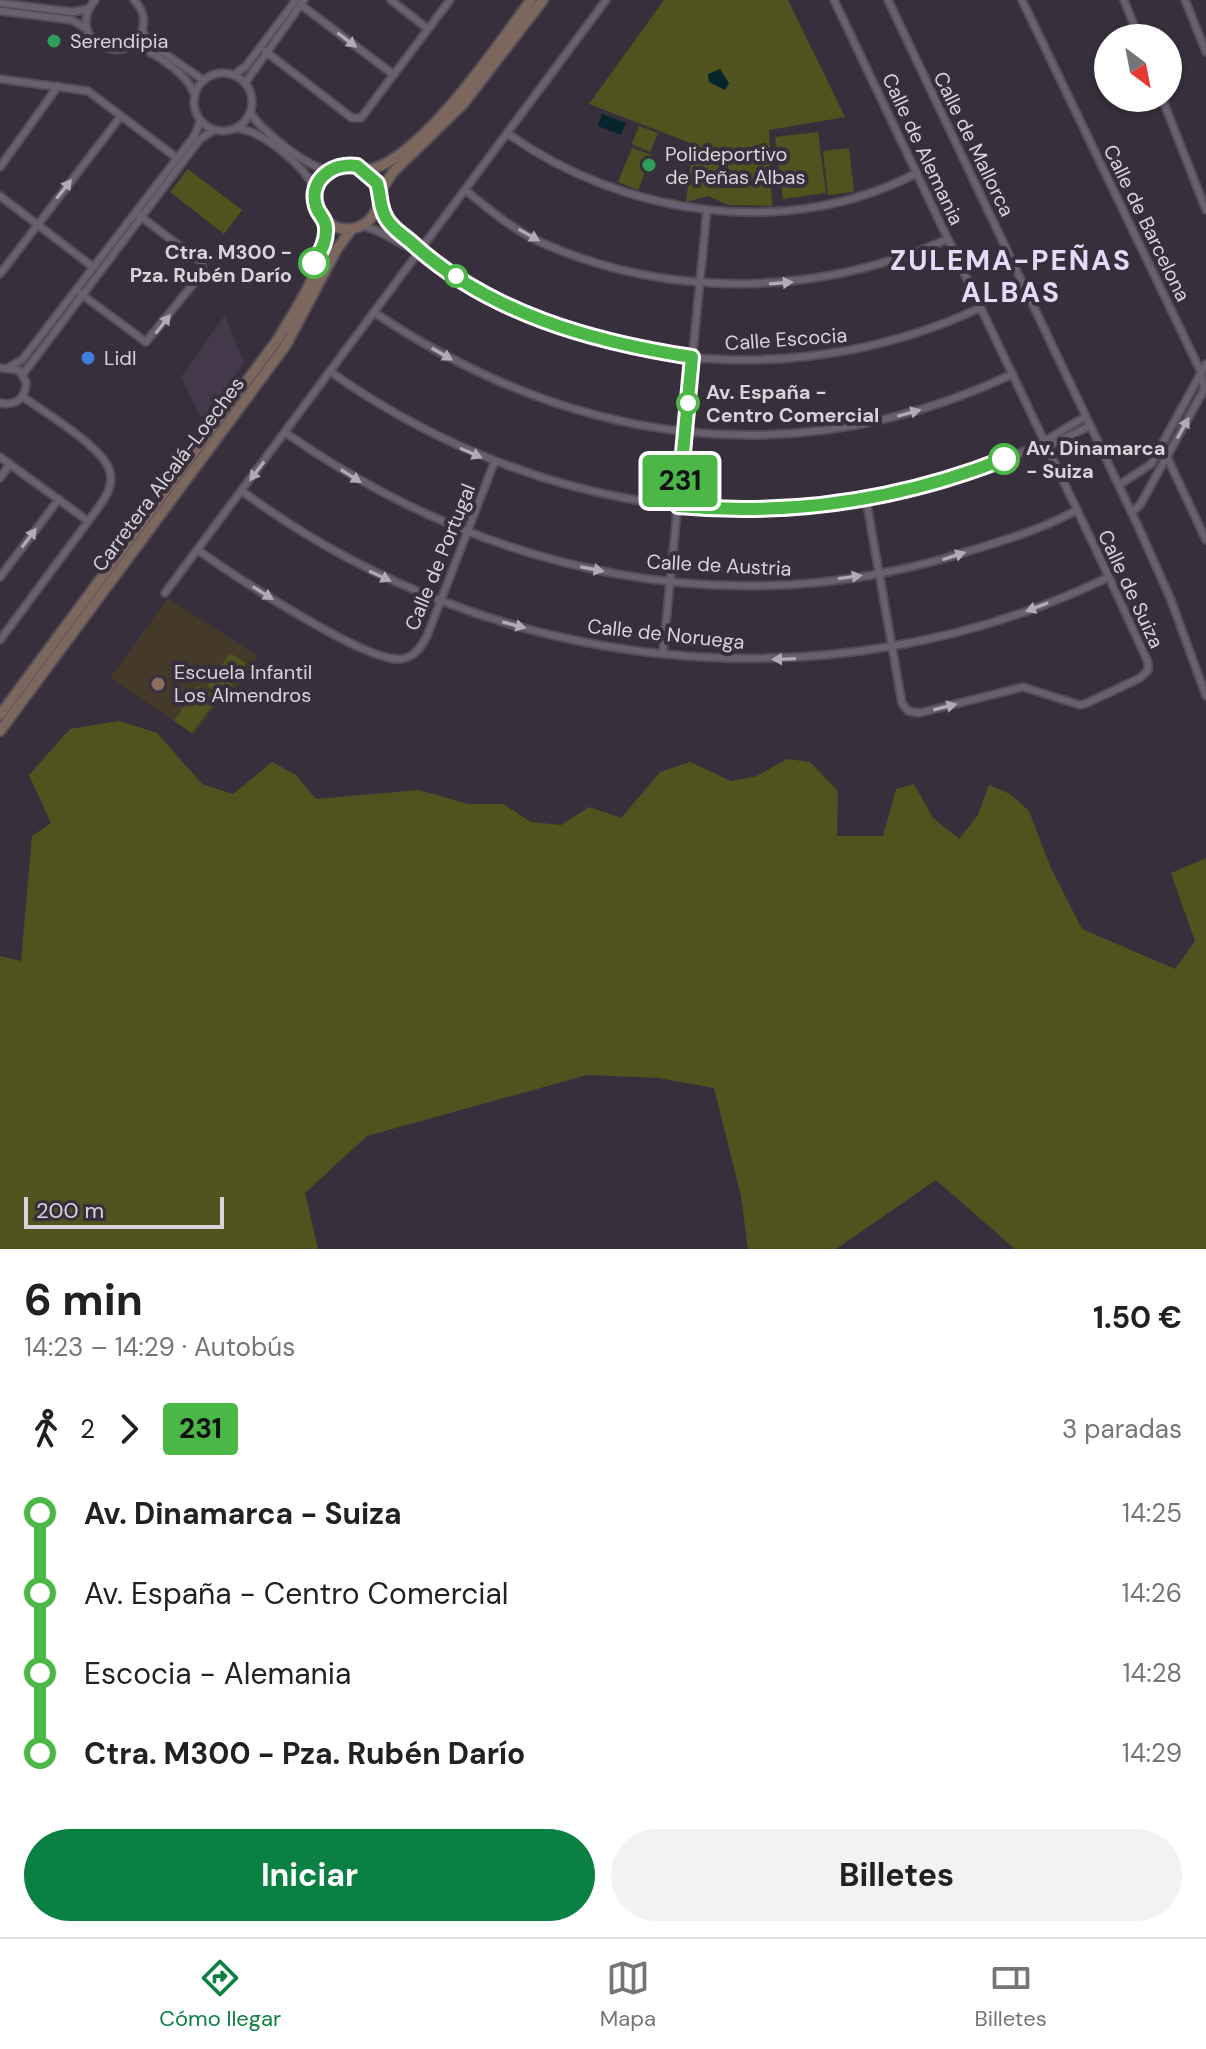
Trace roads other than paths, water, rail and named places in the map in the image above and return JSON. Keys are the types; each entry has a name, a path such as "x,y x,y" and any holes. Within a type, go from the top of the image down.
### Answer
{"main road":[{"path":"531,0 456,99 387,164 365,170 348,165 330,170 316,190 316,207 326,222 351,230 362,226 376,213 380,192 393,172 463,104 543,0"},
{"path":"365,170 380,192"},
{"name":"Carretera Alcalá-Loeches","path":"0,715 278,339 309,285 326,241 326,222"},
{"name":"Carretera Alcalá-Loeches","path":"0,731 286,345 351,230"}],"street":[{"path":"87,30 88,9 95,0"},
{"path":"134,0 142,12 142,30 151,44 203,80"},
{"path":"391,0 428,29"},
{"path":"265,51 357,119 365,116 450,0"},
{"path":"165,593 606,0"},
{"name":"Calle de Alemania","path":"834,0 1045,441"},
{"name":"Calle de Mallorca","path":"888,0 1132,512 1171,600 1206,696"},
{"name":"Calle de Barcelona","path":"1022,0 1204,372 1205,388"},
{"path":"1124,0 1133,24"},
{"path":"1185,0 1206,52"},
{"path":"300,2 394,75"},
{"path":"245,83 300,2"},
{"path":"234,75 246,66 300,2"},
{"path":"0,3 73,12 88,9"},
{"path":"0,11 72,20 104,48 128,46 146,50 186,80 195,94"},
{"path":"128,46 142,30"},
{"path":"0,368 23,359 199,130 200,121 193,104 203,80 218,74 234,75 245,83 251,97 250,112 236,128"},
{"path":"0,79 88,91 177,158"},
{"path":"0,167 58,86"},
{"path":"250,112 259,125 306,161 316,168 330,170"},
{"path":"1168,112 1206,210"},
{"path":"0,274 121,116"},
{"path":"200,121 214,130"},
{"path":"23,374 200,139 214,130 248,129 309,176 316,190"},
{"path":"507,133 561,167 613,190 665,204 707,210 771,212 845,200 917,173"},
{"path":"465,190 506,223 540,241 649,276 699,282 781,284 847,275 948,239"},
{"path":"0,196 93,267"},
{"name":"Calle Escocia","path":"379,204 390,225 420,251 476,288 540,319 597,339 692,357 756,360 830,356 935,327 980,308"},
{"path":"663,653 707,210"},
{"path":"81,294 146,342 203,272 201,262 140,216"},
{"name":"Calle Escocia","path":"362,226 385,232 409,249 420,251"},
{"path":"375,313 471,371 542,400 614,422 685,432 755,435 828,430 900,417 964,397 1013,374"},
{"path":"1119,485 1146,469 1206,364"},
{"path":"0,403 16,403 23,397 26,382 23,374 9,367"},
{"path":"331,372 396,415 494,463 585,491 678,506 776,509 866,499 968,473 1045,441 1086,417"},
{"path":"1132,512 1140,505 1205,388"},
{"path":"0,640 88,521 110,485 107,464 100,454 23,397"},
{"path":"1045,441 1052,444 1090,426"},
{"name":"Calle de Austria","path":"286,433 364,484 466,533 590,570 671,581 802,584 878,573 975,549 1077,510"},
{"name":"Calle de Suiza","path":"866,499 902,703 913,713 1023,687 1080,705 1087,703 1140,678 1148,670 1148,662 1045,441"},
{"path":"1158,451 1167,457 1206,540"},
{"path":"0,457 88,521"},
{"name":"Calle de Portugal","path":"198,550 301,616 392,659 407,658 419,649 494,463"},
{"path":"0,478 10,464"},
{"name":"Calle de Noruega","path":"242,491 328,550 440,601 507,624 581,642 663,653 781,659 891,646 1029,611 1109,577"},
{"path":"0,577 59,499"}],"place":[{"name":"Serendipia","path":"54,41"},
{"name":"Polideportivo de Peñas Albas","path":"649,165"},
{"name":"Ctra. M300 - Pza. Rubén Darío","path":"314,263"},
{"name":"Lidl","path":"88,358"},
{"name":"Av. España - Centro Comercial","path":"688,403"},
{"name":"Av. Dinamarca - Suiza","path":"1004,459"},
{"name":"Escuela Infantil Los Almendros","path":"158,684"}],"district":[{"name":"ZULEMA-PEÑAS ALBAS","path":"1011,276"}]}
